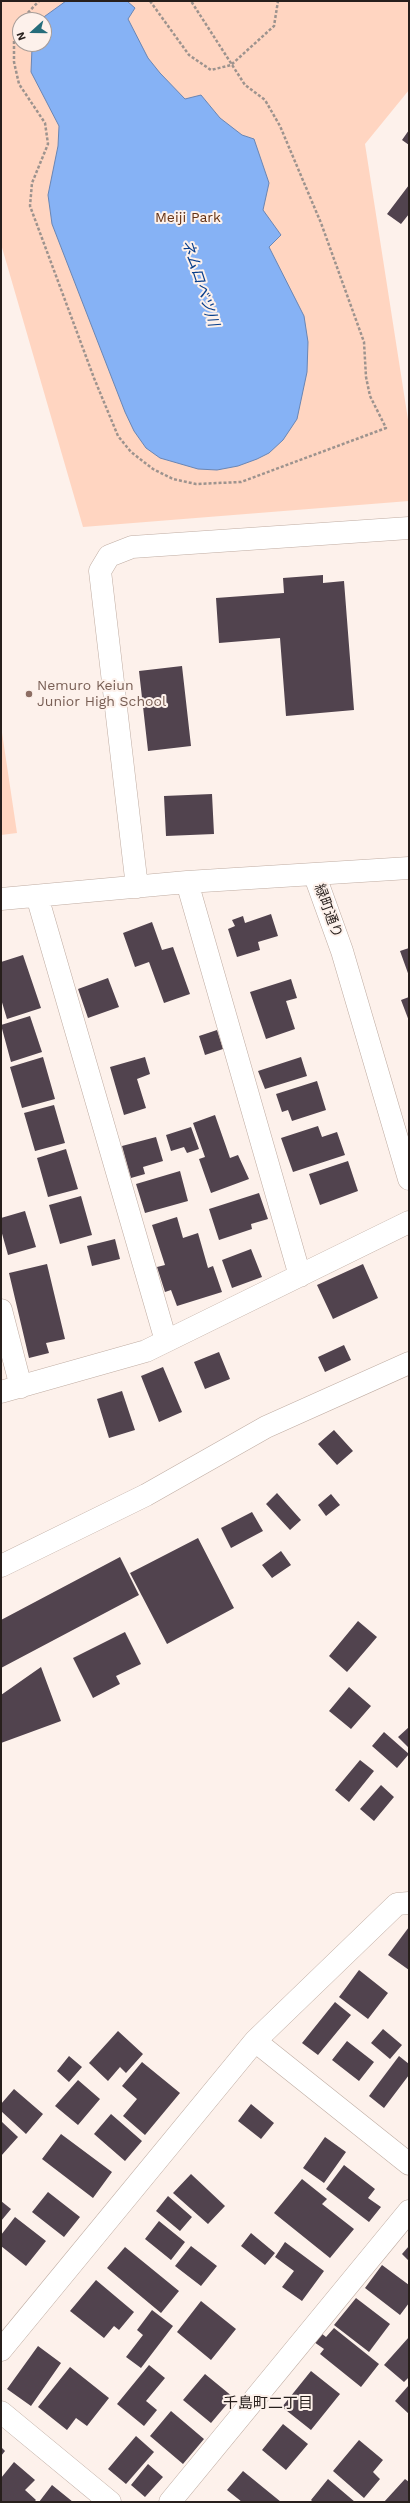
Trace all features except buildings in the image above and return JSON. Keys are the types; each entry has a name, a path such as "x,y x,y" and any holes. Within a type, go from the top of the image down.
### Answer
{"street":[{"path":"137,887 100,571 109,556 132,547 409,528"},
{"path":"315,876 409,868"},
{"name":"緑町通り","path":"1,899 187,882 315,876 342,951 409,1179"},
{"path":"187,882 300,1276"},
{"path":"37,896 166,1341"},
{"path":"1,1310 11,1390 146,1351 409,1222"},
{"path":"1,1566 146,1495 266,1427 408,1367"},
{"path":"1,2350 255,2041 397,1904 409,1903"},
{"path":"255,2041 409,2164"},
{"path":"170,2502 409,2211"},
{"path":"1,2412 110,2502"}],"path":[{"path":"29,12 39,1"},
{"path":"150,1 189,56 211,70 231,65 274,26 278,1"},
{"path":"14,52 14,62 19,84 45,123 48,144 32,183 30,206 78,336 118,436 131,452 153,469 173,479 196,484 241,482 386,428 370,396 366,377 364,342 306,185 280,126 265,100 245,85 191,1"}],"green space":[{"name":"Meiji Park","path":"1,1 409,1 409,90 365,144 409,426 409,501 83,527 1,244"},
{"path":"1,726 17,833 1,835"}],"water":[{"name":"ネムロベツ川","path":"66,1 127,1 135,8 128,19 148,58 160,73 185,99 201,95 220,118 242,135 254,139 269,183 263,210 281,235 269,247 304,316 308,342 307,372 297,419 283,440 269,453 257,459 238,466 217,470 198,469 160,458 146,448 134,431 125,412 52,224 48,195 58,146 59,126 31,72 32,52 52,52 52,12 51,12"}],"place":[{"name":"Nemuro Keiun Junior High School","path":"29,694"}],"district":[{"name":"千島町二丁目","path":"268,2404"}]}
